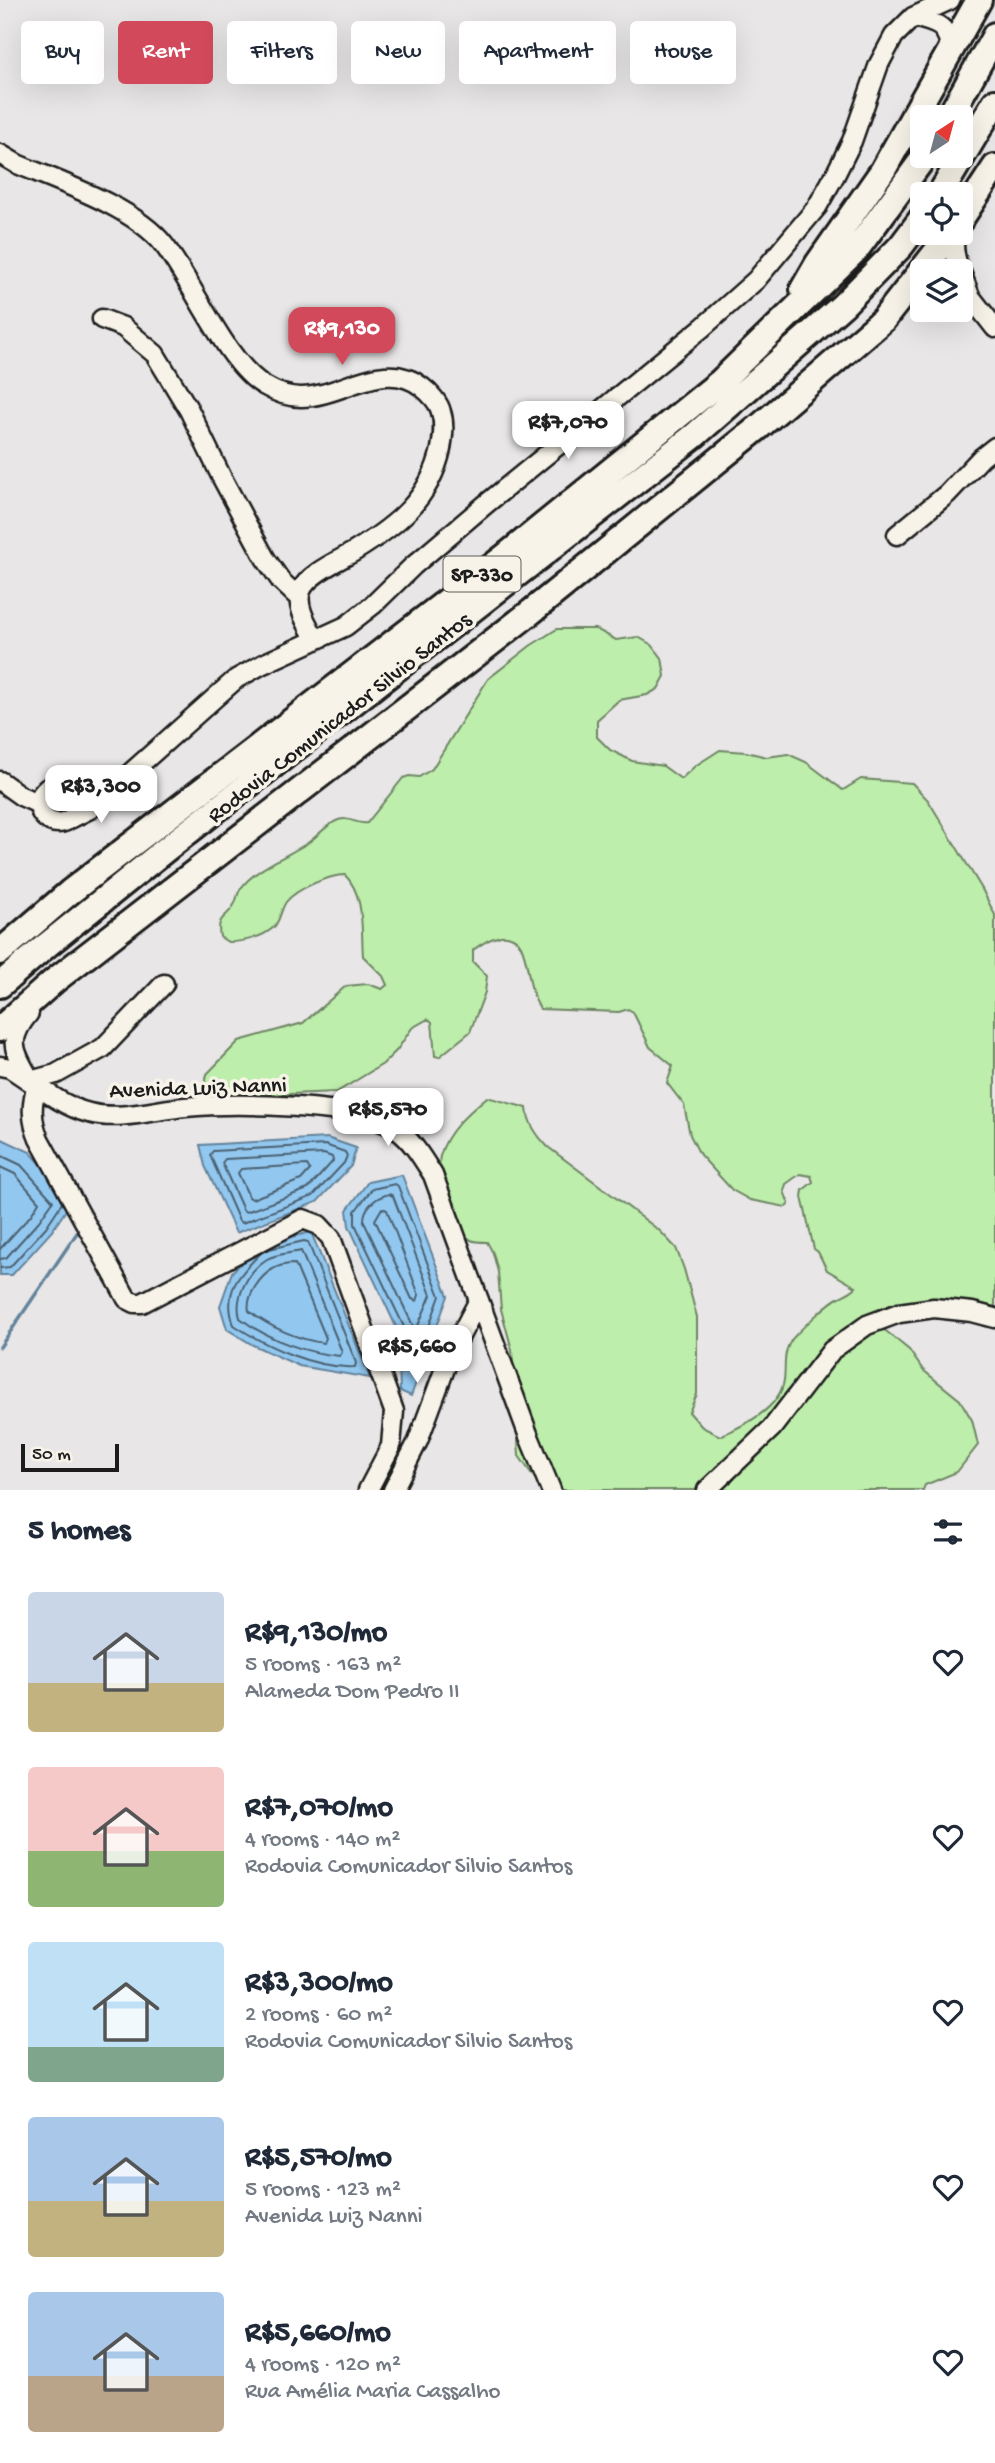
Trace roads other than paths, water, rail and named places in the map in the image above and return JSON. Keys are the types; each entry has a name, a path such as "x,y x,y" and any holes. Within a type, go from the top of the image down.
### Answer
{"highway":[{"path":"761,343 801,292 883,170 979,0"},
{"path":"956,105 995,35"},
{"path":"947,182 995,102"},
{"path":"973,201 995,167"},
{"name":"Rodovia Comunicador Silvio Santos","path":"0,952 70,892 471,583 720,382 856,250 916,168"},
{"name":"Rodovia Comunicador Silvio Santos","path":"0,985 165,850 694,436 844,305 910,234"},
{"path":"0,1029 54,981 531,612 759,427 883,320 944,245"}],"street":[{"path":"107,793 71,791 65,787 52,786 43,793 40,810 47,820 58,823 90,809 236,679 346,626 373,605 475,512 702,328 756,280 817,207 852,141 886,48 900,28 913,17 950,0"},
{"path":"913,17 934,22 942,28 948,34 951,53"},
{"path":"0,155 125,211 145,226 163,244 231,351 250,376 265,387 301,397 382,375 401,377 416,383 429,393 441,411 444,434 437,467 424,495 401,517 358,550 304,584 299,598 303,617 316,640"},
{"path":"883,320 910,299"},
{"path":"973,302 995,328"},
{"path":"103,319 123,327 155,354 189,410 265,558 281,581 299,598"},
{"path":"898,536 947,494 995,447"},
{"path":"0,781 21,796 39,804"},
{"path":"70,819 76,809 71,791"},
{"path":"54,981 19,1025 13,1037 13,1047 34,1083 32,1101 36,1132 127,1299 142,1304 303,1219 319,1225 331,1238 394,1411 391,1446 368,1490"},
{"path":"34,1083 103,1048 164,984"},
{"name":"Avenida Luiz Nanni","path":"0,1066 10,1068 65,1103 89,1113 117,1116 187,1107 322,1109 369,1116 397,1129 419,1153 433,1175 551,1490"},
{"path":"393,1490 418,1441 450,1355 479,1300"},
{"path":"707,1490 772,1428 832,1350 867,1325 899,1313 934,1308 972,1312 995,1318"}],"water":[{"path":"327,1138 356,1148 351,1166 317,1202 236,1233 205,1166 200,1145"},
{"path":"2,1139 30,1152 72,1201 52,1231 12,1275 0,1275"},
{"path":"402,1175 448,1296 411,1396 400,1391 398,1331 349,1226 347,1210 368,1182"},
{"path":"311,1232 370,1378 299,1366 253,1345 227,1329 220,1306 232,1272 260,1245"}],"waterway":[{"path":"0,1347 81,1227"}]}
